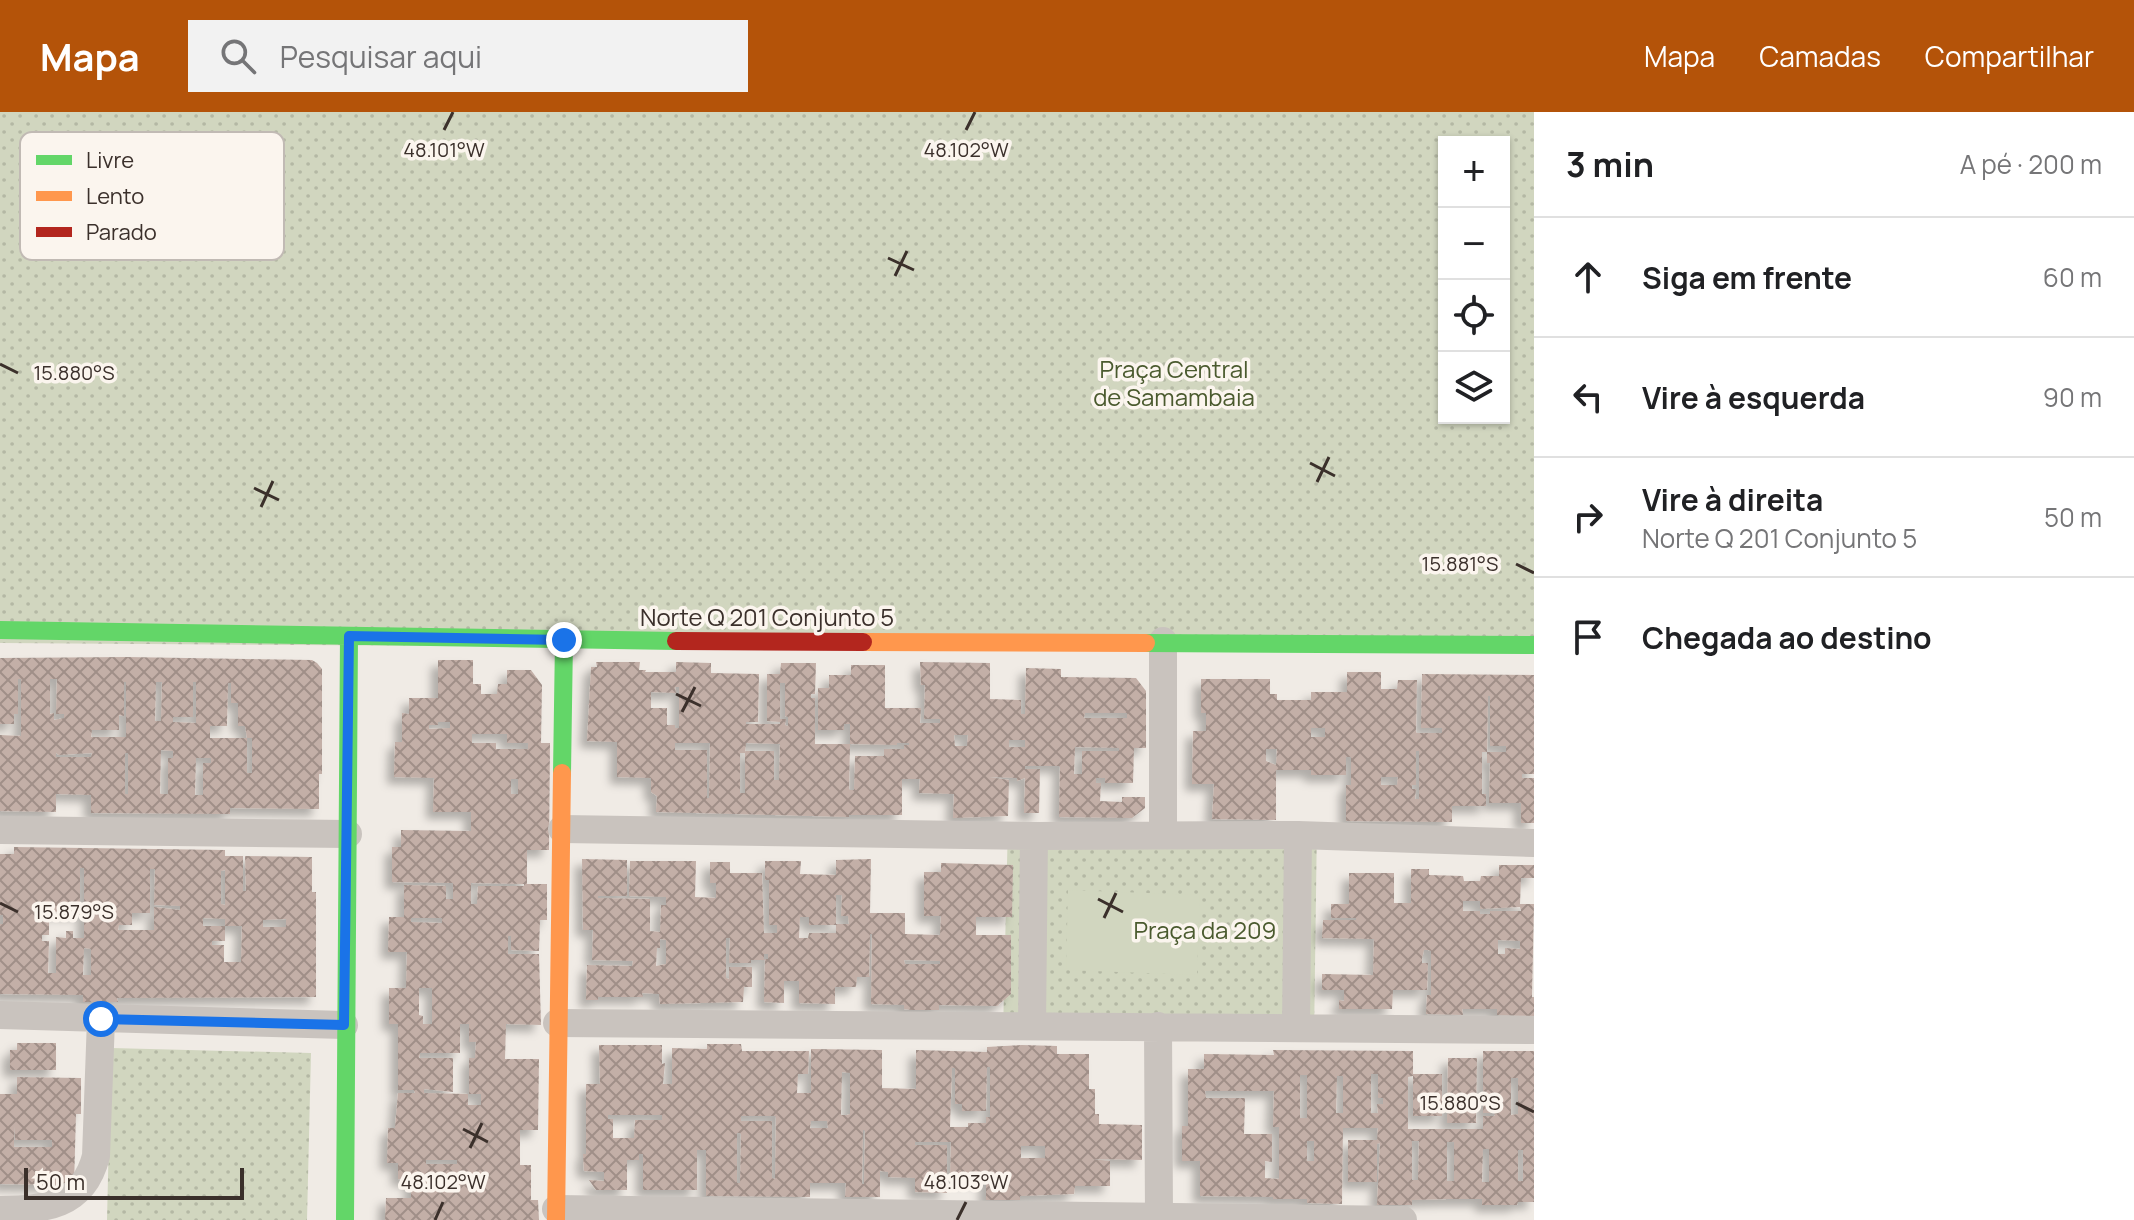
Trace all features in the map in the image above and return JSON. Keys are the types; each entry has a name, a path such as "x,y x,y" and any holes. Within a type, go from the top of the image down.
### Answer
{"street":[{"name":"Norte Q 201 Conjunto 5","path":"0,630 564,640 1534,645"},
{"path":"345,1220 349,636"},
{"path":"564,640 556,1214 1403,1220"},
{"path":"1163,641 1163,834"},
{"path":"562,829 1034,836 1298,835 1534,843"},
{"path":"0,830 348,834"},
{"path":"1296,1028 1298,835"},
{"path":"1032,1025 1034,836"},
{"path":"0,1015 344,1025"},
{"path":"0,1210 31,1210 59,1204 81,1189 92,1173 96,1156 101,1019"},
{"path":"557,1023 1534,1030"},
{"path":"1158,1026 1159,1216"}],"green space":[{"name":"Praça Central de Samambaia","path":"0,112 1534,112 1534,653 0,643"},
{"name":"Praça da 209","path":"1008,822 1317,822 1314,1040 1003,1033"},
{"path":"1068,890 1200,895 1197,975 1066,970"},
{"path":"111,1048 311,1053 307,1220 107,1220"}],"building":[{"path":"0,658 312,660 322,669 319,809 230,808 230,814 91,813 91,795 56,794 56,812 0,811 0,735 21,736 21,679 18,679 18,714 14,714 14,724 0,724","holes":["50,679 57,679 56,714 64,714 64,718 54,720 54,713 50,714","126,682 126,737 91,737 92,730 119,730 119,715 124,716","156,682 162,682 161,721 155,721","193,682 196,682 196,723 173,722 173,717 193,717","228,683 231,683 231,703 238,703 238,726 245,726 247,738 210,738 210,726 227,726","247,738 252,738 252,773 247,773","161,750 173,751 173,758 168,758 168,794 160,794","56,753 92,753 91,757 56,757","125,753 128,753 128,794 125,794","196,758 211,758 211,763 203,763 203,795 195,795"]},
{"path":"438,660 473,660 473,684 481,684 481,694 497,694 498,684 507,684 507,670 531,670 542,685 541,743 550,743 549,850 527,850 527,884 547,884 547,920 540,920 539,951 511,950 511,936 508,936 508,954 539,954 541,1025 506,1024 505,1059 539,1059 538,1130 520,1130 520,1165 531,1165 531,1200 538,1200 539,1220 385,1220 386,1198 411,1198 411,1180 398,1179 398,1163 387,1163 388,1128 395,1128 398,1093 415,1093 414,1090 398,1090 398,1024 389,1024 389,988 406,988 407,952 388,952 389,917 404,917 404,885 446,886 446,899 453,899 453,883 392,882 392,847 401,847 401,830 471,831 471,812 433,812 434,778 394,777 395,742 402,742 402,713 409,714 409,698 438,698","holes":["438,722 450,722 450,728 429,729 429,725 438,725","472,734 507,734 507,743 528,743 528,749 496,749 496,743 472,743","511,779 518,779 518,794 511,794","471,883 524,884 478,886 477,904 471,904","411,918 442,918 442,923 411,922","419,988 432,988 432,1024 423,1024 423,1016 419,1015","460,1024 469,1024 469,1042 476,1042 475,1058 469,1058 469,1094 481,1094 481,1105 468,1105 468,1094 424,1093 424,1089 453,1092 453,1058 419,1058 420,1053 460,1053","426,1160 457,1160 457,1164 426,1164"]},
{"path":"596,662 640,662 639,670 645,672 676,672 676,662 711,663 711,673 759,674 758,722 746,724 780,724 767,721 767,674 780,674 781,663 816,663 815,694 811,694 811,698 815,698 815,744 850,744 850,724 844,724 844,730 818,730 818,688 829,688 829,675 851,675 851,665 885,665 885,708 921,708 920,723 940,723 940,719 924,719 925,685 921,685 920,662 990,663 990,699 1021,700 1021,714 1025,714 1026,668 1061,669 1061,677 1136,678 1146,691 1146,748 1134,748 1133,783 1105,783 1105,778 1096,778 1096,783 1101,783 1100,801 1122,802 1122,797 1145,797 1145,808 1132,818 1059,817 1060,766 1025,766 1025,769 1040,769 1039,813 1024,813 1025,778 1017,781 1017,778 989,777 1009,780 1008,816 953,818 954,794 919,793 920,779 902,779 902,815 849,817 656,812 657,796 651,792 651,778 617,777 617,742 587,741 591,667 597,667","holes":["780,683 785,683 788,726 785,725 786,719 780,719","675,687 679,687 679,728 667,725 667,708 651,708 651,692 676,693","1085,713 1127,713 1127,718 1084,718","954,735 968,735 967,746 955,746","1009,740 1025,740 1025,747 1009,747","675,743 710,743 707,798 707,750 675,750","746,743 780,744 779,780 774,780 774,751 745,751","909,743 904,745 904,749 884,749 884,756 855,756 854,790 849,790 850,744","1075,747 1119,748 1119,751 1082,751 1082,774 1074,774","740,753 745,753 745,793 740,793"]},
{"path":"1347,672 1381,672 1381,689 1397,689 1398,680 1417,680 1416,733 1442,733 1442,728 1421,728 1422,674 1534,675 1534,774 1522,774 1522,778 1534,778 1534,823 1521,823 1521,803 1489,803 1490,763 1487,763 1487,752 1482,752 1482,794 1486,794 1486,806 1452,806 1452,822 1346,821 1346,785 1351,785 1351,757 1346,757 1346,775 1311,775 1311,770 1276,770 1276,820 1212,819 1214,784 1192,784 1193,731 1206,731 1206,713 1201,713 1201,679 1270,679 1270,694 1277,694 1277,700 1311,700 1311,692 1347,692","holes":["1488,696 1490,746 1506,746 1506,752 1487,752","1311,728 1325,728 1325,737 1311,737","1266,749 1277,749 1276,765 1266,761","1416,751 1419,751 1419,799 1415,799 1416,789 1412,789 1412,785 1416,785","1381,777 1398,777 1397,785 1381,785"]},
{"path":"14,847 225,850 225,856 243,856 243,891 246,891 245,856 312,857 312,892 316,892 316,997 117,998 118,1002 83,1002 83,995 0,994 0,924 3,924 3,915 0,915 0,854 14,854","holes":["80,868 84,868 84,904 91,904 84,906 84,938 73,938 73,931 66,931 66,938 56,937 56,973 48,973 49,941 42,941 42,935 49,935 49,912 80,913","150,869 155,869 154,905 180,906 180,910 154,907 154,930 118,930 119,925 132,925 132,913 150,913","225,870 225,905 221,904 221,871","203,918 225,919 225,926 203,926","286,919 286,927 263,927 263,920","225,926 242,926 241,962 224,962 224,945 212,945 212,941 225,941","84,948 91,949 91,975 83,975"]},
{"path":"582,859 627,860 627,896 598,898 650,899 650,931 660,932 661,905 666,905 666,897 629,896 630,861 696,861 695,897 716,898 716,883 710,883 710,862 730,862 730,873 762,873 764,933 777,933 777,925 769,925 769,880 765,880 765,861 801,861 800,874 836,875 836,860 871,859 870,913 905,913 905,934 940,935 941,916 924,916 924,872 941,872 941,863 1013,865 1012,917 976,917 976,935 1011,935 1011,994 997,1006 939,1005 939,1010 912,1010 904,1009 904,1005 871,1004 872,934 869,977 857,977 856,987 835,987 835,1004 799,1003 799,981 784,981 784,1003 764,1002 765,959 768,959 768,954 764,954 764,960 751,960 751,963 729,963 730,938 726,938 726,978 729,979 729,967 752,967 752,987 744,987 743,1002 660,1004 659,994 642,993 643,997 586,1000 587,965 632,966 633,961 592,960 593,930 583,930","holes":["836,895 842,895 841,916 848,916 849,924 836,924","800,917 809,917 809,925 836,925 836,933 809,933 808,938 799,938","660,939 666,940 666,964 656,966 657,948 660,948","904,960 940,961 940,964 905,964"]},
{"path":"1499,865 1534,865 1534,878 1521,878 1520,904 1534,904 1534,1016 1497,1015 1497,1009 1462,1009 1463,1015 1426,1014 1427,995 1431,995 1431,951 1428,950 1424,950 1422,959 1422,963 1428,963 1427,990 1393,990 1392,1009 1339,1009 1339,1000 1344,1001 1344,990 1322,990 1322,974 1373,975 1374,939 1322,938 1323,920 1356,920 1331,918 1331,904 1349,904 1349,873 1394,873 1394,903 1411,903 1411,869 1429,869 1429,875 1463,876 1464,881 1480,881 1481,876 1499,876","holes":["1463,901 1480,901 1480,909 1520,907 1521,911 1480,914 1480,911 1463,911","1498,940 1520,941 1520,949 1505,948 1505,954 1498,954"]},
{"path":"17,1043 56,1043 56,1070 10,1070 10,1050 17,1050"},
{"path":"707,1044 741,1044 742,1051 809,1051 808,1074 798,1074 797,1093 811,1093 811,1049 882,1050 882,1088 916,1089 916,1050 987,1052 987,1047 1022,1045 1057,1046 1057,1054 1089,1054 1089,1089 1095,1089 1095,1114 1099,1114 1099,1124 1142,1125 1142,1160 1092,1159 1110,1161 1110,1186 1075,1186 1074,1194 986,1200 986,1178 950,1177 951,1142 915,1142 915,1145 947,1145 947,1193 915,1192 915,1178 888,1177 888,1172 880,1171 880,1197 845,1197 846,1183 810,1183 810,1197 706,1196 706,1150 697,1150 697,1190 643,1190 643,1154 639,1154 639,1160 627,1160 627,1190 596,1190 589,1180 604,1181 604,1172 584,1171 583,1154 586,1154 586,1084 600,1084 599,1045 662,1045 662,1064 665,1063 663,1084 672,1084 672,1048 707,1049","holes":["987,1067 990,1067 990,1117 986,1117 986,1123 968,1123 968,1127 950,1127 952,1068 955,1068 955,1104 962,1104 962,1111 986,1111","842,1072 850,1073 850,1114 841,1115","608,1115 662,1115 662,1120 635,1120 634,1138 613,1138 613,1119 608,1119","741,1116 776,1116 775,1179 772,1178 772,1121 741,1121","811,1121 827,1121 828,1128 810,1128","863,1130 865,1130 862,1184","737,1133 741,1133 740,1183 737,1183","1021,1146 1045,1146 1045,1158 1021,1158"]},
{"path":"1273,1050 1413,1051 1413,1076 1408,1077 1408,1129 1483,1129 1483,1116 1495,1116 1494,1113 1483,1113 1483,1051 1534,1051 1534,1202 1482,1205 1482,1199 1447,1199 1412,1200 1412,1205 1377,1205 1380,1143 1377,1144 1377,1182 1348,1182 1348,1140 1377,1140 1378,1128 1343,1128 1342,1204 1307,1203 1307,1199 1273,1197 1200,1196 1200,1161 1182,1161 1182,1126 1188,1126 1188,1069 1204,1069 1204,1054 1274,1055","holes":["1371,1074 1378,1074 1378,1098 1383,1098 1383,1104 1377,1104 1378,1113 1371,1113","1300,1075 1307,1075 1307,1118 1300,1118","1337,1076 1343,1076 1343,1113 1336,1113","1511,1078 1518,1078 1518,1114 1511,1115","1205,1091 1274,1091 1273,1127 1279,1127 1279,1179 1265,1178 1265,1161 1272,1162 1272,1134 1244,1134 1245,1098 1206,1098","1307,1141 1314,1141 1314,1161 1307,1161","1412,1141 1419,1141 1418,1180 1412,1180","1447,1142 1454,1142 1454,1181 1447,1181","1483,1149 1489,1149 1489,1182 1482,1182","1518,1150 1523,1150 1523,1181 1518,1181"]},
{"path":"1448,1058 1477,1058 1476,1123 1447,1123"},
{"path":"1413,1074 1442,1074 1442,1116 1413,1116"},
{"path":"17,1077 81,1078 81,1114 76,1114 74,1185 0,1184 0,1094 17,1094","holes":["14,1126 15,1140 52,1140 52,1147 14,1147"]}],"traffic: fast":[{"path":"0,630 676,641"},
{"path":"345,1220 349,636"},
{"path":"562,773 564,640"},
{"path":"1146,643 1534,645"}],"traffic: slow":[{"path":"863,642 1146,643"},
{"path":"556,1220 562,773"}],"traffic: jam":[{"path":"676,641 863,642"}],"route":[{"path":"101,1019 344,1025 349,636 564,640"}]}
